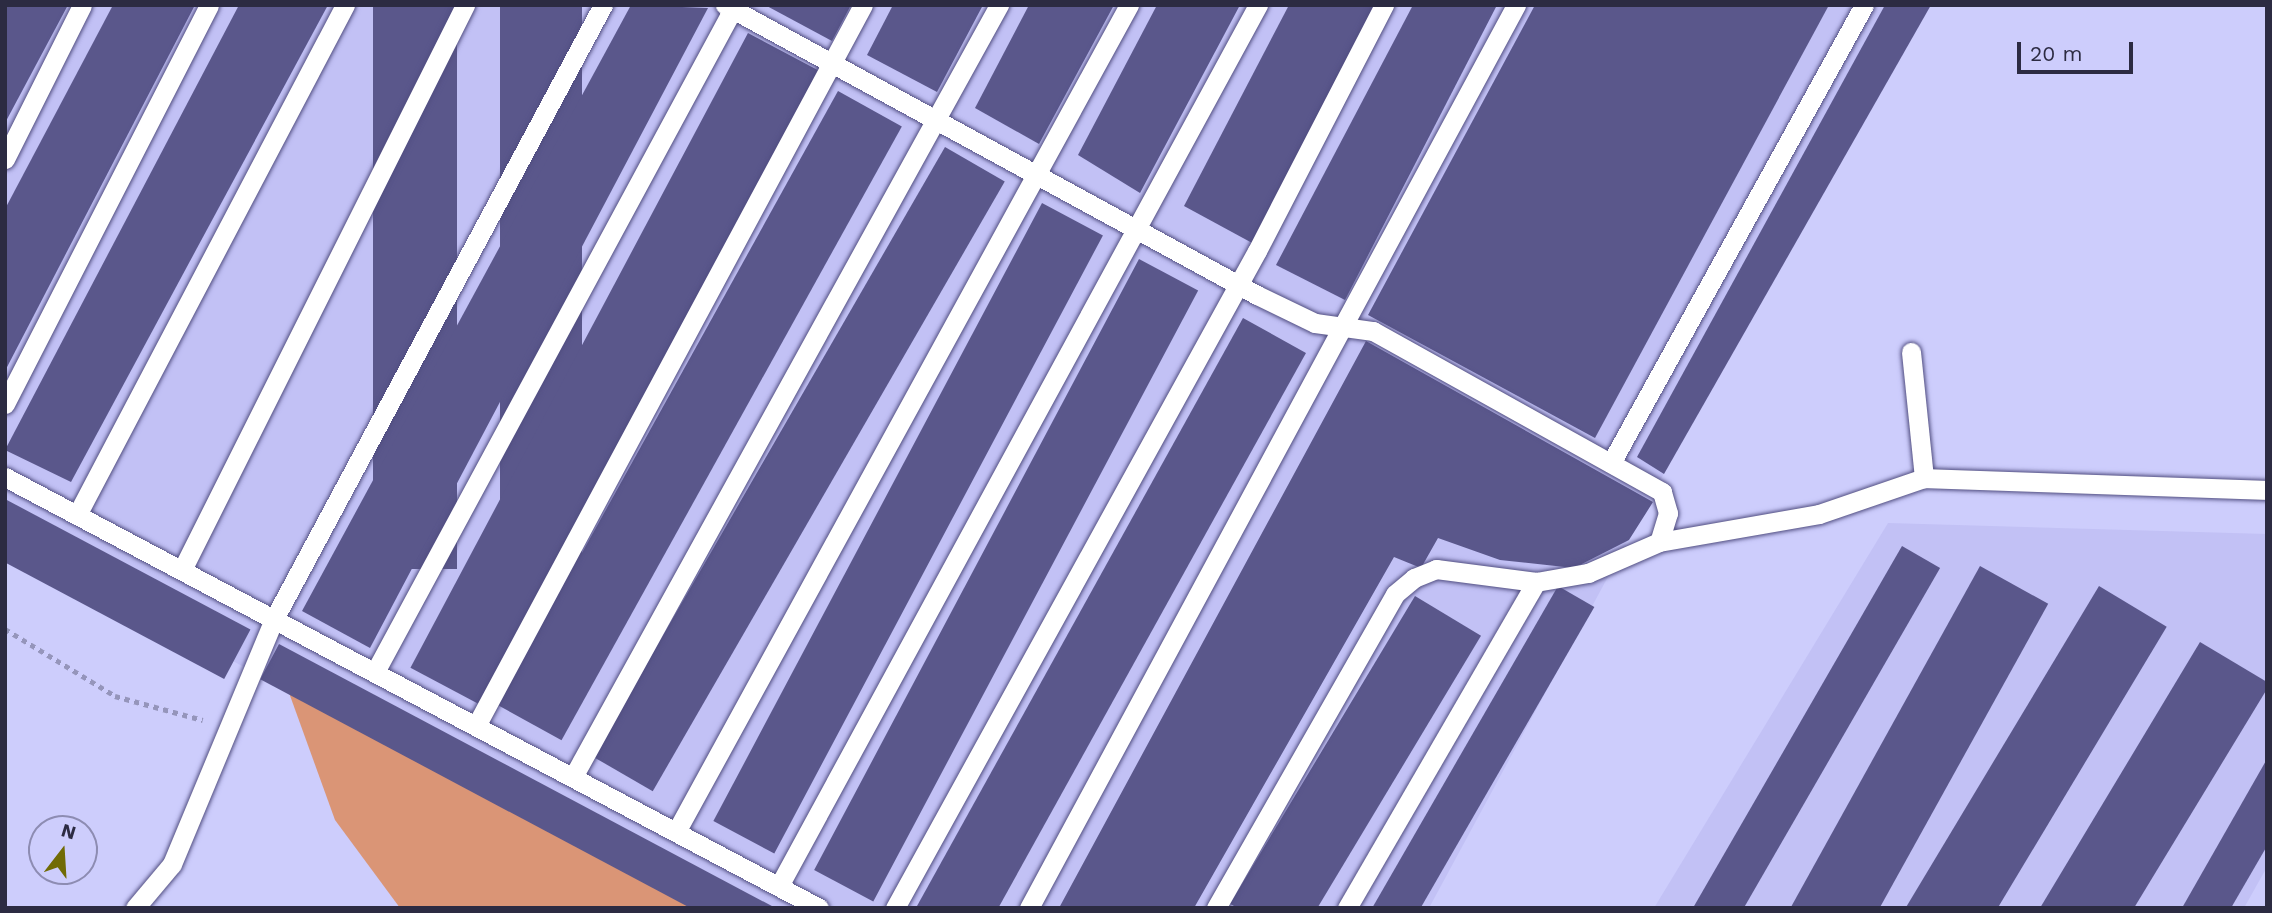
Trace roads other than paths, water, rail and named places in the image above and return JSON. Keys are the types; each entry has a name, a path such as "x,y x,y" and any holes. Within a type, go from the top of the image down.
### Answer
{"lane":[{"path":"5,159 82,5"},
{"path":"5,404 209,5"},
{"path":"77,515 345,5"},
{"path":"182,570 465,5"},
{"path":"135,908 173,864 225,726 274,619 603,5"},
{"path":"476,726 863,5"},
{"path":"573,777 939,119 999,5"},
{"path":"676,832 1038,176 1129,5"},
{"path":"779,886 1140,230 1258,5"},
{"path":"895,908 1238,285 1384,5"},
{"path":"1029,908 1347,327 1516,5"},
{"path":"1611,464 1864,5"},
{"path":"375,672 731,7 1238,285 1315,323 1373,331 1611,464 1668,500 1659,542"},
{"path":"1911,352 1924,478"},
{"path":"5,477 819,908"},
{"path":"1216,908 1395,594 1413,578 1436,569 1536,582 1588,573 1659,542 1819,514 1924,478 2267,490"},
{"path":"1347,908 1536,582"}]}
